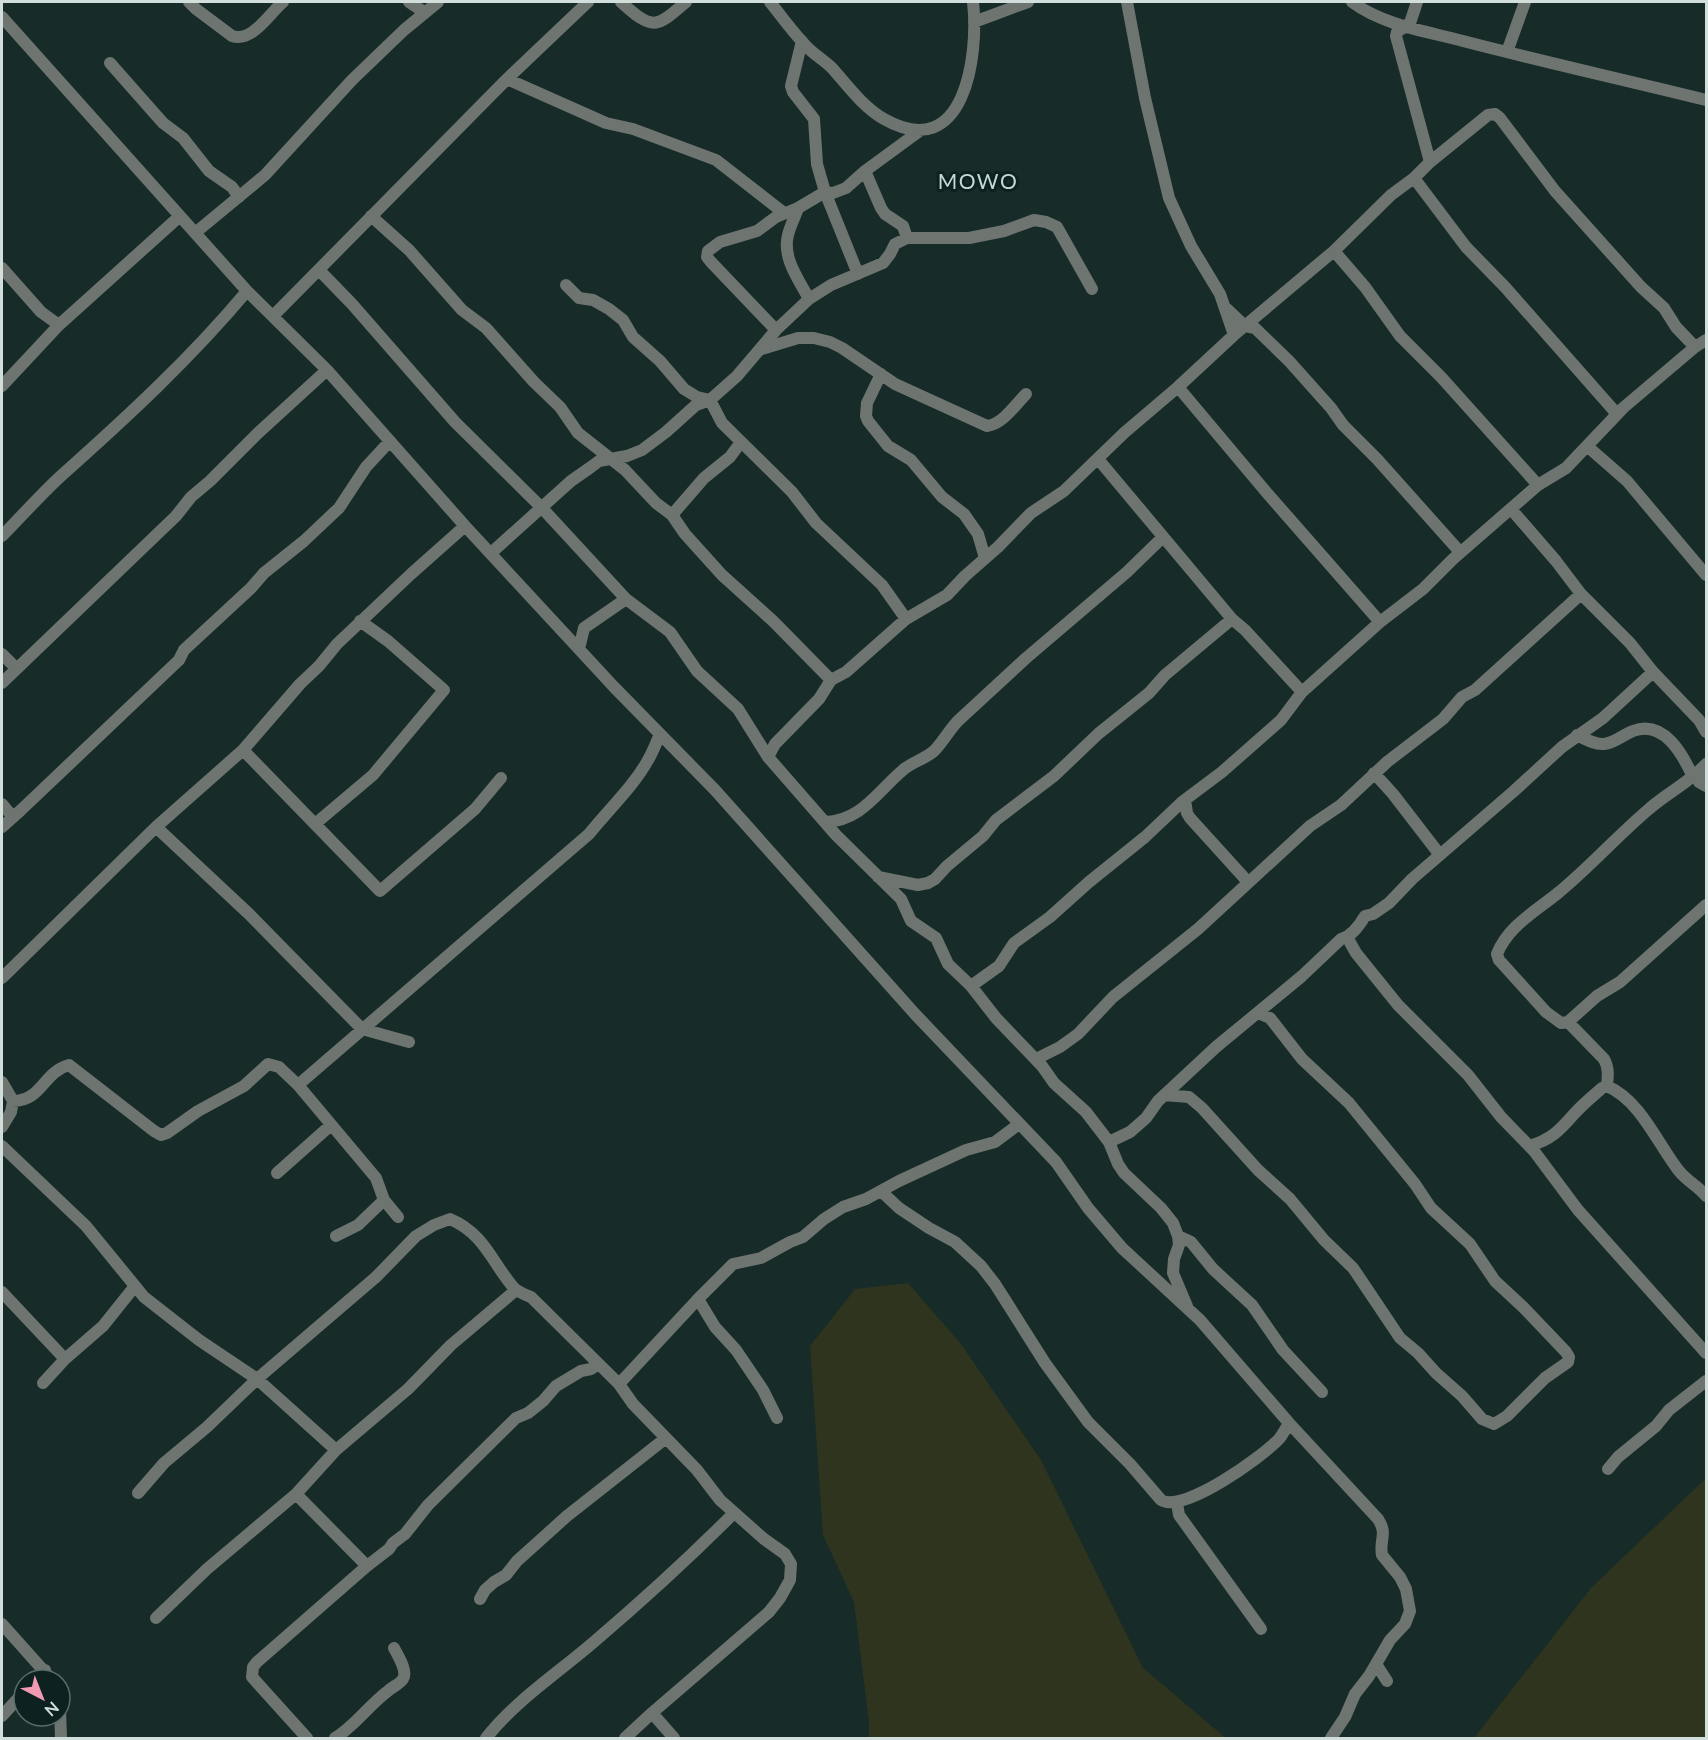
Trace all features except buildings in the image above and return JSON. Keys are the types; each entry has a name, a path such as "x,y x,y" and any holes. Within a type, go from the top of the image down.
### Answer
{"street":[{"path":"189,2 238,39 254,31 283,2"},
{"path":"409,2 424,12"},
{"path":"195,234 265,175 352,80 424,12 438,2"},
{"path":"273,316 507,79 588,2"},
{"path":"621,2 640,18 654,23 664,21 686,2"},
{"path":"770,2 802,41 884,119 905,128 921,130 938,126 950,117 967,86 973,58 973,2"},
{"path":"974,21 1028,2"},
{"path":"1127,2 1144,98 1169,198 1191,246 1220,294 1234,335"},
{"path":"1352,2 1374,15 1406,26 1707,100"},
{"path":"1417,2 1413,19 1397,32 1396,36 1430,162"},
{"path":"1507,52 1525,2"},
{"path":"2,16 247,291 327,370 465,526 715,790 915,1014 1056,1162 1088,1208 1122,1248 1175,1290 1289,1423 1378,1519 1384,1532 1380,1551 1400,1577 1406,1589 1410,1611 1405,1623 1390,1640 1355,1694 1345,1717 1330,1738"},
{"path":"802,41 791,86 814,120 817,164 825,192 858,274"},
{"path":"110,63 163,123 183,138 209,171 227,182 239,197"},
{"path":"507,79 606,123 633,129 716,160 784,213"},
{"path":"764,752 812,708 831,680 846,672 906,619 947,595 1031,513 1064,491 1124,433 1234,335 1334,251 1391,195 1482,119 1495,114 1500,118 1555,190 1641,287 1664,308 1676,327 1701,344 1617,414 1566,468 1538,485 1460,552 1423,589 1380,622 1302,692 1281,720 1222,772 1185,800 1146,837 1089,882 1050,917 1014,943 999,966 971,987"},
{"path":"776,330 707,257 708,251 715,245 757,231 784,213 798,208 825,192 833,193 846,188 865,171 921,130"},
{"path":"865,171 881,208 885,214 903,226 907,238"},
{"path":"1414,178 1466,247 1617,414"},
{"path":"798,208 787,236 787,246 793,269 809,299"},
{"path":"2,386 59,325 180,216"},
{"path":"371,216 409,250 462,310 486,328 534,382 560,407 578,433 626,470 656,503 672,515 685,534 722,575 773,621 831,680"},
{"path":"491,553 578,476 599,461 627,456 642,450 696,405 710,400 737,376 776,330 809,299 831,285 883,263 896,244 907,238 969,238 1004,231 1034,220 1046,222 1057,227 1092,289"},
{"path":"1334,251 1365,287 1400,336 1441,377 1538,485"},
{"path":"2,268 41,312 59,325"},
{"path":"319,270 352,304 455,422 542,508 626,599 670,632 698,671 738,709 764,752 836,835 901,899 911,921 936,938 948,964 971,987 1011,1035 1036,1059 1054,1083 1086,1112 1109,1142 1124,1173 1161,1208 1173,1223 1179,1245 1174,1259 1175,1290"},
{"path":"566,285 579,298 594,300 623,320 633,337 660,361 684,389 697,397 710,400 722,423 792,492 816,523 882,585 906,619"},
{"path":"2,536 60,477 171,373 247,291"},
{"path":"1226,308 1245,326 1255,328 1289,361 1343,425 1384,466 1460,552"},
{"path":"759,350 798,338 814,338 842,348 895,384 987,426 1000,422 1026,394"},
{"path":"2,683 176,516 191,497 210,482 258,433 327,370"},
{"path":"882,374 867,403 868,421 892,449 911,460 942,497 964,513 974,527 985,558"},
{"path":"1178,387 1267,494 1380,622"},
{"path":"2,827 107,729 264,573 304,541 339,508 366,466 390,441"},
{"path":"672,515 695,488 730,457 741,442"},
{"path":"1587,446 1627,481 1707,575"},
{"path":"1098,459 1232,619 1302,692"},
{"path":"1511,509 1581,594 1630,643 1707,732"},
{"path":"2,978 156,827 243,750 267,720 360,621 465,526"},
{"path":"825,822 841,822 864,807 903,770 932,753 951,727 1025,659 1127,572 1163,537"},
{"path":"981,542 998,547"},
{"path":"1036,1059 1060,1047 1078,1034 1113,997 1198,929 1310,826 1341,805 1374,773 1443,719 1462,697 1475,690 1581,594"},
{"path":"579,649 584,628 626,599"},
{"path":"878,877 918,885 928,884 983,836 1003,815 1054,776 1098,734 1149,693 1160,679 1232,619"},
{"path":"315,824 373,775 444,690 388,641 360,621"},
{"path":"2,654 16,668"},
{"path":"1109,1142 1130,1132 1146,1119 1164,1095 1216,1047 1264,1015 1270,1003 1341,939 1359,927 1365,916 1373,914 1389,903 1440,855 1577,735 1603,718 1653,672"},
{"path":"1577,735 1595,743 1605,744 1642,728 1652,729 1673,744 1699,771 1699,782 1707,786"},
{"path":"298,1084 589,834 625,793 648,761 660,734"},
{"path":"243,750 380,891 475,809 501,778"},
{"path":"1699,771 1652,806 1596,861 1527,916 1499,947 1497,954 1499,960 1546,1012 1562,1023 1568,1022 1597,996 1628,975 1707,905"},
{"path":"1374,773 1440,855"},
{"path":"1185,800 1190,818 1248,882"},
{"path":"2,804 12,816"},
{"path":"836,835 841,822"},
{"path":"156,827 249,914 362,1029 409,1042"},
{"path":"1347,937 1356,953 1398,1005 1468,1075 1501,1117 1529,1146 1578,1210 1707,1353"},
{"path":"1164,1095 1189,1097 1218,1125 1258,1170 1290,1199 1324,1240 1353,1268 1395,1332 1462,1396 1482,1419 1494,1424 1500,1421 1545,1378 1568,1362 1569,1357 1523,1307 1495,1281 1470,1244 1431,1208 1415,1184 1349,1103 1302,1059 1264,1015"},
{"path":"1568,1022 1604,1059 1608,1073 1607,1086"},
{"path":"13,1101 31,1098 60,1067 69,1065 154,1131 162,1134 244,1086 268,1064 279,1067 298,1084 376,1179 384,1200 398,1217"},
{"path":"1189,1097 1188,1083 1192,1070"},
{"path":"2,1082 13,1101 11,1112 2,1127"},
{"path":"1529,1146 1554,1137 1575,1113 1607,1086"},
{"path":"1607,1086 1637,1108 1681,1173 1707,1196"},
{"path":"619,1384 733,1264 762,1258 782,1246 803,1238 837,1210 882,1192 899,1181 966,1150 994,1142 1019,1124"},
{"path":"277,1173 331,1125"},
{"path":"1096,1126 1130,1132"},
{"path":"2,1146 86,1226 135,1286 159,1310 256,1379 336,1450"},
{"path":"882,1192 899,1208 928,1228 955,1242 981,1266 1088,1422 1166,1504 1177,1503 1210,1489 1258,1457 1278,1440 1289,1423"},
{"path":"336,1236 358,1225 384,1200"},
{"path":"138,1493 164,1463 207,1427 256,1379 376,1277 416,1236 450,1219 462,1224 492,1256 516,1290 531,1297 619,1384 633,1404 697,1470 720,1500 785,1554 791,1564 790,1580 769,1612 625,1738"},
{"path":"1178,1236 1191,1242 1213,1269 1252,1305 1282,1350 1322,1392"},
{"path":"43,1383 65,1359 103,1326 135,1286"},
{"path":"156,1618 207,1569 296,1494 336,1450 408,1389 451,1345 516,1290"},
{"path":"2,1292 65,1359"},
{"path":"698,1299 715,1327 736,1350 764,1390 777,1418"},
{"path":"307,1738 252,1677 254,1666 405,1534 428,1505 508,1425 543,1401 556,1386 598,1364"},
{"path":"1608,1469 1618,1457 1656,1426 1669,1410 1707,1381"},
{"path":"480,1599 485,1590 506,1575 517,1561 567,1516 666,1438"},
{"path":"296,1494 367,1566"},
{"path":"1177,1503 1179,1515 1261,1629"},
{"path":"486,1738 518,1703 595,1641 734,1513"},
{"path":"2,1624 42,1668"},
{"path":"335,1738 347,1730 387,1691 403,1680 403,1668 394,1648"},
{"path":"1376,1664 1387,1681"},
{"path":"652,1713 674,1738"}],"green space":[{"path":"908,1283 961,1344 1041,1460 1143,1668 1226,1738 869,1738 854,1602 823,1535 810,1346 855,1289"},
{"path":"1706,1478 1706,1738 1474,1738 1591,1588"}],"district":[{"name":"MOWO","path":"978,180"}]}
